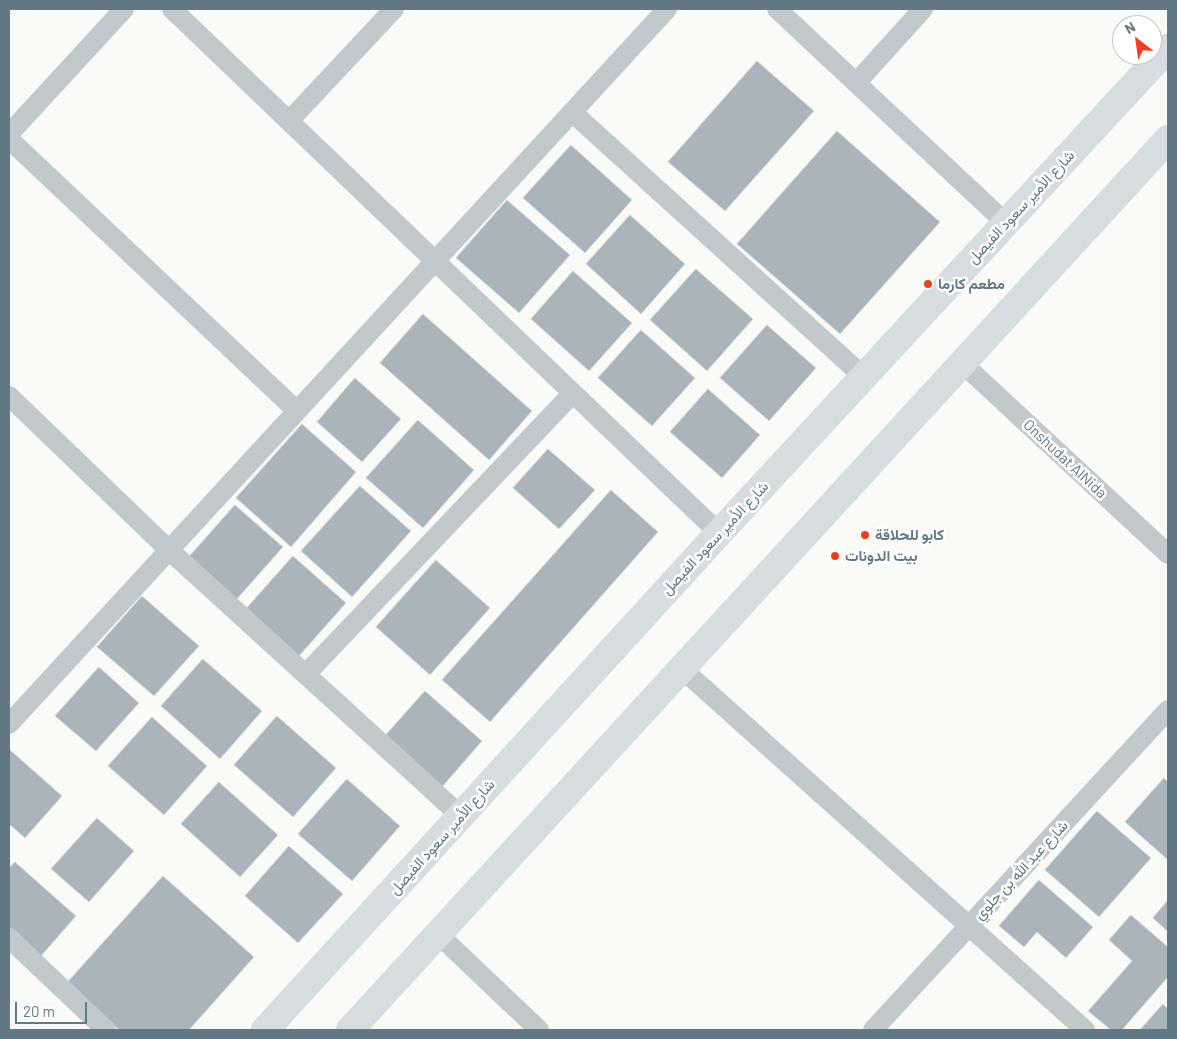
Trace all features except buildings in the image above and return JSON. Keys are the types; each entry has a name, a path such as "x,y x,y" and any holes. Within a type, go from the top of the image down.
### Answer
{"main road":[{"name":"شارع الأمير سعود الفيصل","path":"265,1030 719,533 1168,48"},
{"path":"350,1030 1168,139"}],"street":[{"path":"9,134 124,9"},
{"path":"172,9 719,533"},
{"path":"288,121 394,9"},
{"path":"9,724 667,9"},
{"path":"777,9 1006,223"},
{"path":"856,83 923,9"},
{"path":"572,112 864,377"},
{"path":"9,140 297,411"},
{"name":"Onshudat AlNida","path":"962,363 1168,554"},
{"path":"306,674 573,393"},
{"path":"10,399 169,550 461,816"},
{"path":"681,668 1084,1030"},
{"name":"شارع عبد الله بن جلوي","path":"873,1030 1168,710"},
{"path":"438,934 540,1030"},
{"path":"9,938 106,1030"}],"place":[{"name":"مطعم كارما","path":"928,284"},
{"name":"كابو للحلاقة","path":"865,535"},
{"name":"بيت الدونات","path":"835,556"}]}
